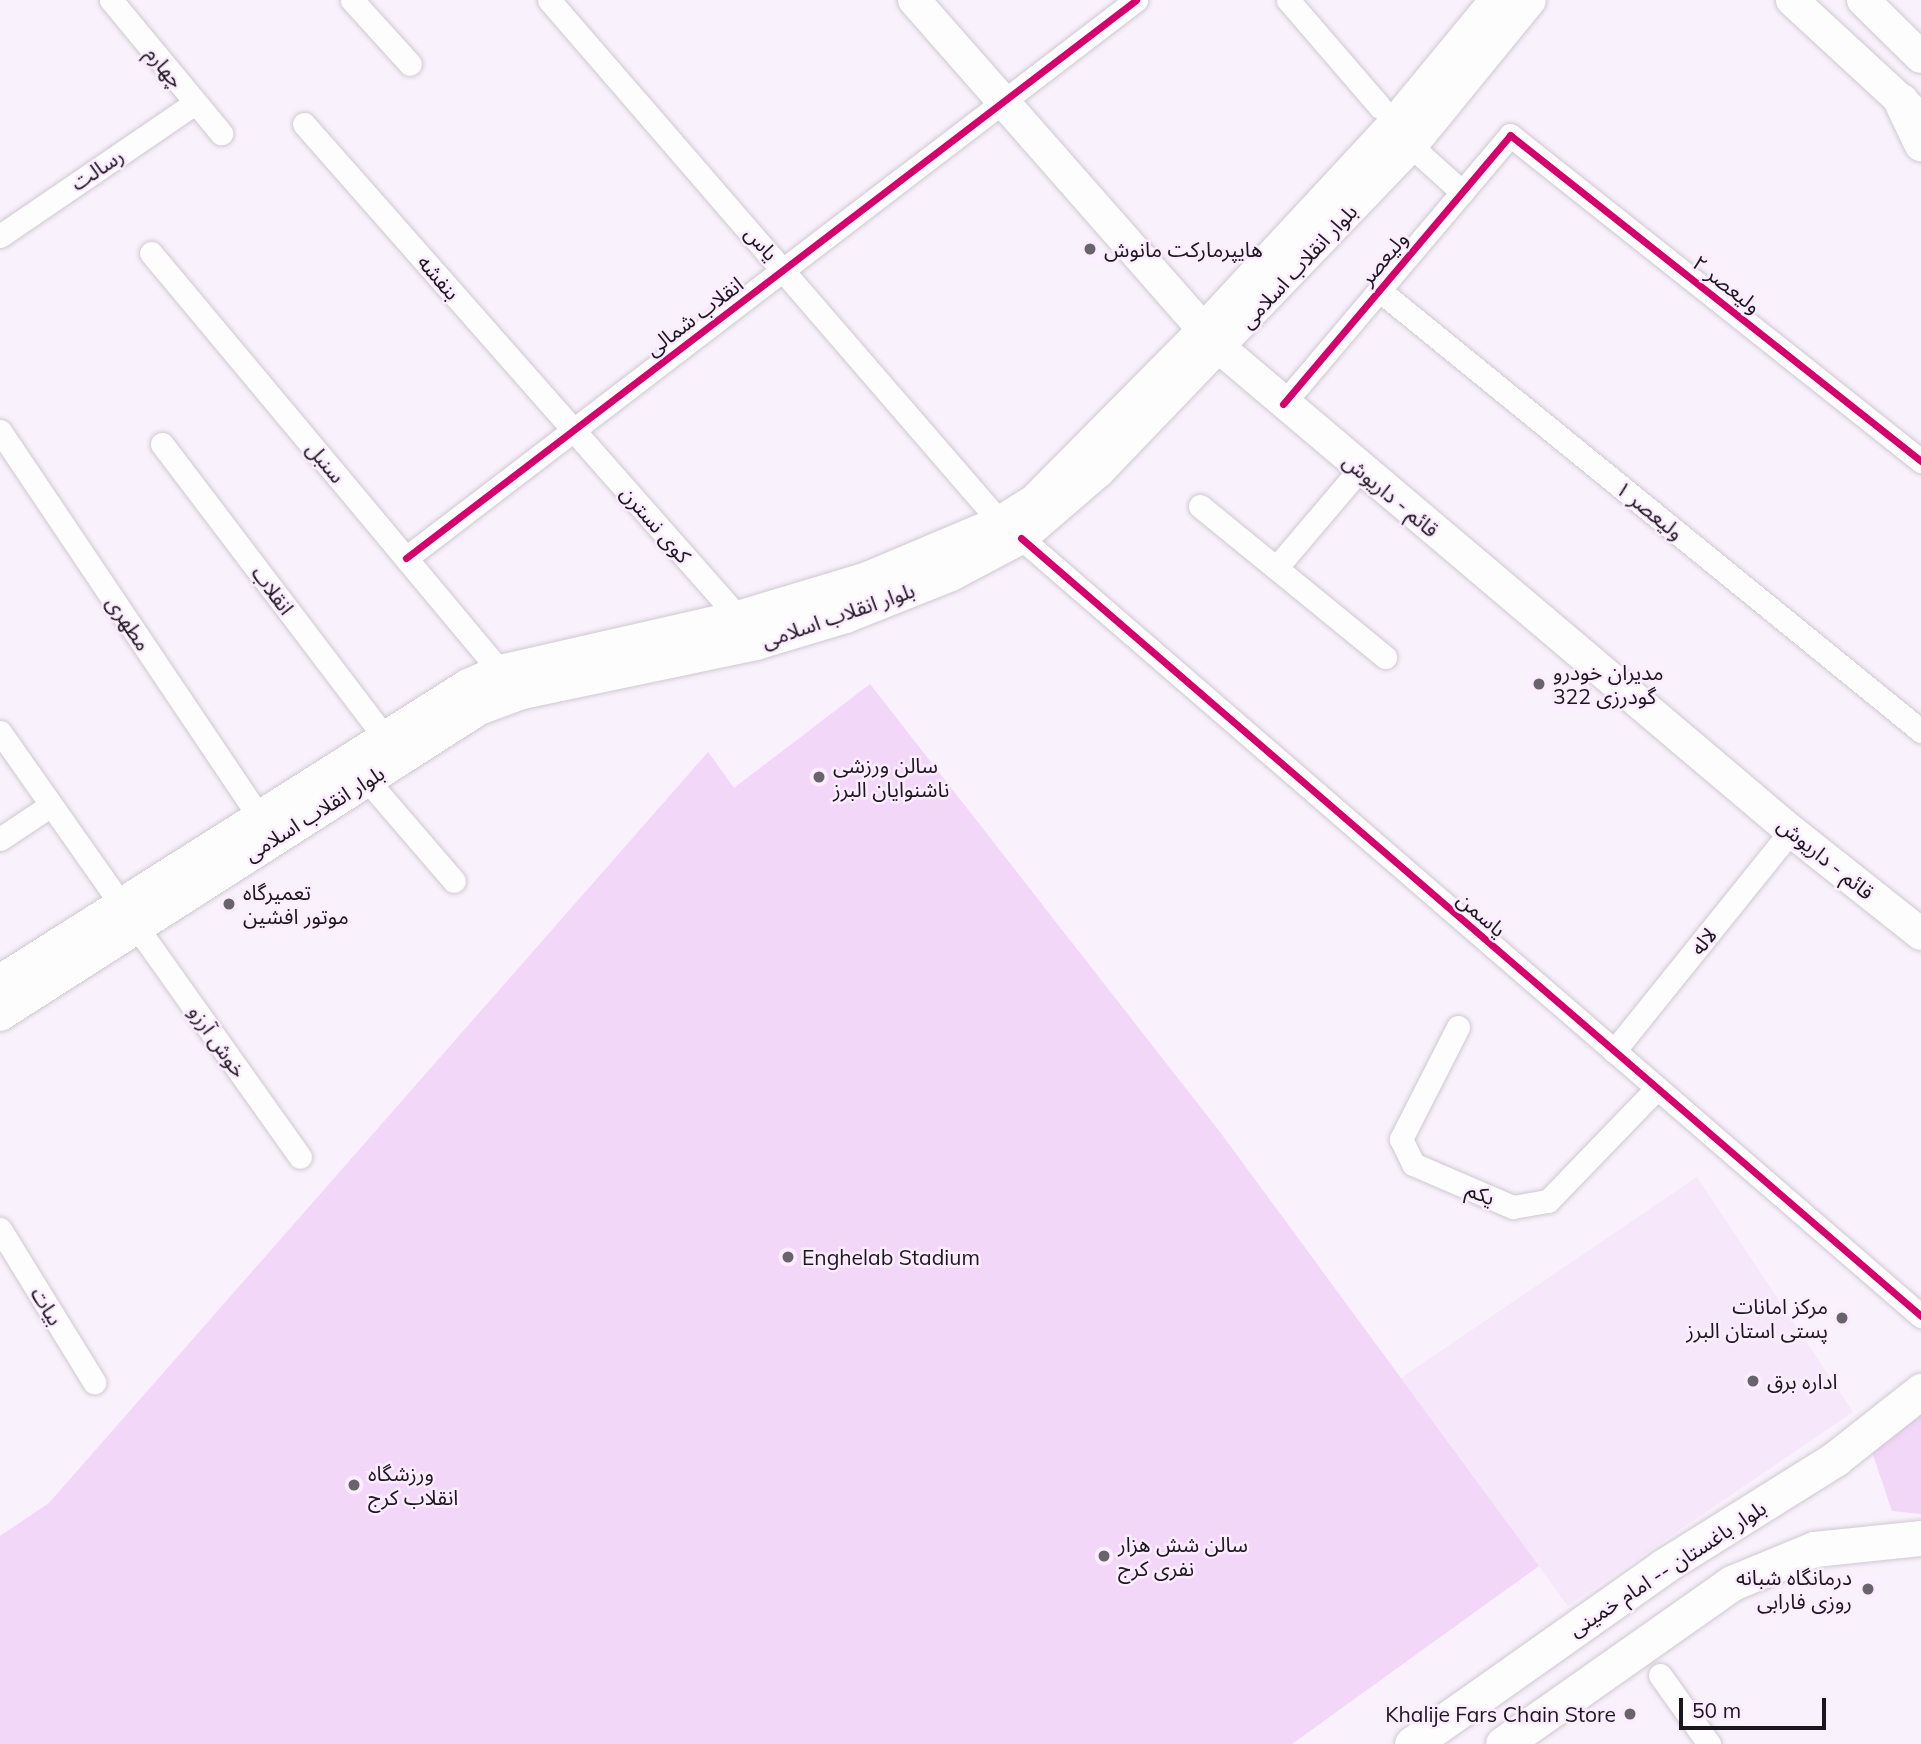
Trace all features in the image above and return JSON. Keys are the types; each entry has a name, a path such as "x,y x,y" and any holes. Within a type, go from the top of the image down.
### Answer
{"main road":[{"name":"قائم - داریوش","path":"914,0 1212,339 1283,404 1791,831 1918,926"},
{"name":"بلوار انقلاب اسلامی","path":"0,981 128,914 367,780 479,709 522,693 756,644 846,617 951,575 1010,530 1058,481 1212,339 1411,146 1530,0"},
{"path":"1792,0 1911,110 1921,144"},
{"path":"1863,0 1921,57"},
{"name":"بلوار انقلاب اسلامی","path":"1212,339 1392,126 1485,4"},
{"name":"بلوار انقلاب اسلامی","path":"0,1015 258,815 468,685 500,671 738,617 865,579 1010,530"},
{"name":"بلوار باغستان -- امام خمینی","path":"1412,1744 1664,1566 1835,1459 1921,1391"},
{"path":"1503,1744 1732,1583 1814,1549 1921,1538"},
{"path":"1883,1540 1921,1556"}],"street":[{"name":"چهارم","path":"111,0 221,132"},
{"path":"352,0 410,64"},
{"name":"یاس","path":"549,0 1010,530"},
{"name":"انقلاب شمالی","path":"406,558 1136,0"},
{"path":"1288,0 1380,107"},
{"name":"رسالت","path":"0,236 195,103"},
{"name":"بنفشه","path":"304,124 574,430"},
{"name":"ولیعصر","path":"1283,404 1510,135"},
{"name":"ولیعصر ۲","path":"1510,135 1921,461"},
{"path":"1411,146 1462,192"},
{"name":"سنبل","path":"151,253 500,671"},
{"name":"ولیعصر ۱","path":"1379,290 1921,731"},
{"name":"کوی نسترن","path":"574,430 738,617"},
{"name":"مطهری","path":"0,431 258,815"},
{"name":"انقلاب","path":"162,444 384,736"},
{"path":"1276,568 1360,469"},
{"path":"1200,506 1385,657"},
{"name":"یاسمن","path":"1010,530 1921,1316"},
{"name":"خوش آرزو","path":"0,732 7,757 51,805 300,1157"},
{"path":"367,780 454,881"},
{"path":"0,839 51,805"},
{"name":"لاله","path":"1614,1051 1791,831"},
{"name":"یکم","path":"1458,1027 1401,1139 1413,1164 1513,1207 1548,1201 1657,1088"},
{"name":"بیات","path":"0,1229 94,1382"},
{"path":"1660,1675 1709,1744"}],"shaded area":[{"name":"Enghelab Stadium","path":"870,684 1223,1136 1539,1566 1292,1744 0,1744 0,1536 49,1503 708,752 734,788"},
{"path":"1697,1177 1853,1412 1568,1606 1401,1378"},
{"path":"1921,1407 1921,1514 1892,1511 1872,1452"}],"cycle path":[{"path":"406,558 1136,0"},
{"path":"1283,404 1510,135 1921,461"},
{"path":"1021,538 1921,1316"}],"place":[{"name":"هایپرمارکت مانوش","path":"1090,249"},
{"name":"مدیران خودرو گودرزی 322","path":"1539,684"},
{"name":"سالن ورزشی ناشنوایان البرز","path":"819,777"},
{"name":"تعمیرگاه موتور افشین","path":"229,904"},
{"name":"Enghelab Stadium","path":"788,1257"},
{"name":"مرکز امانات پستی استان البرز","path":"1842,1318"},
{"name":"اداره برق","path":"1753,1381"},
{"name":"ورزشگاه انقلاب کرج","path":"354,1485"},
{"name":"سالن شش هزار نفری کرج","path":"1104,1556"},
{"name":"درمانگاه شبانه روزی فارابی","path":"1868,1589"},
{"name":"Khalije Fars Chain Store","path":"1630,1714"}]}
